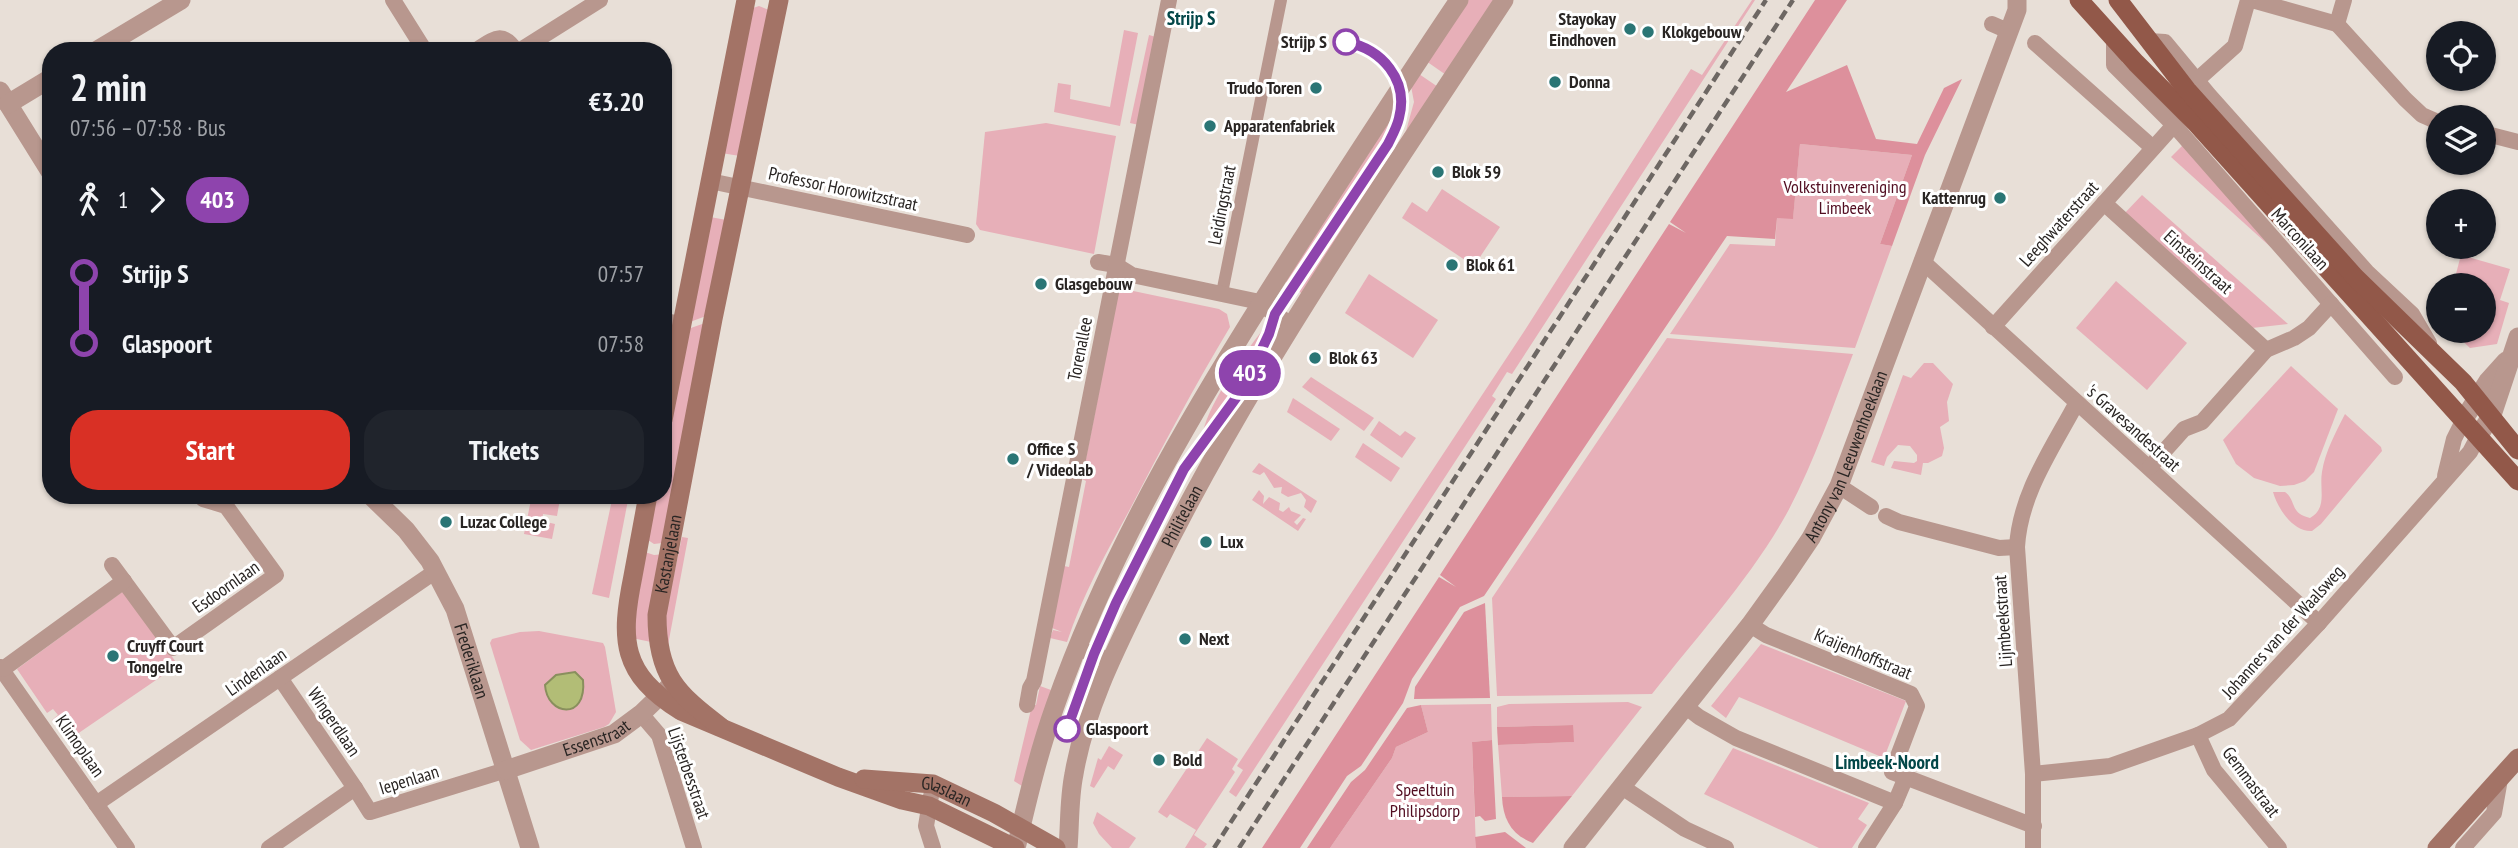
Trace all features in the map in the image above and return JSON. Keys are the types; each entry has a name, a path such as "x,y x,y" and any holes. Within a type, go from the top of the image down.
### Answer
{"main road":[{"path":"673,322 710,181 746,0"},
{"name":"Kastanjelaan","path":"721,727 686,701 673,683 658,646 657,615 713,319 779,0"},
{"name":"Marconilaan","path":"2079,0 2195,122 2518,481"},
{"name":"Marconilaan","path":"2118,0 2188,90 2355,277 2435,353 2477,398 2518,450"},
{"name":"Kastanjelaan","path":"646,504 625,616 626,640 633,664 658,697 681,711 721,727"},
{"name":"Glaslaan","path":"721,727 838,777 902,800 929,806 1016,848"},
{"path":"2437,848 2518,758"},
{"name":"Glaslaan","path":"838,777 933,785 1021,827 1050,845"}],"street":[{"path":"111,42 181,0"},
{"path":"393,0 419,42"},
{"path":"532,42 600,0"},
{"name":"Torenallee","path":"1027,705 1036,671 1169,0"},
{"name":"Leidingstraat","path":"1222,293 1281,0"},
{"path":"1016,848 1040,752 1077,648 1135,522 1216,375 1459,0"},
{"name":"Philitelaan","path":"1068,848 1074,773 1087,727 1110,660 1173,533 1251,391 1504,0"},
{"path":"2197,80 2235,46 2250,0 2337,24 2405,99 2426,116"},
{"path":"2337,24 2344,0"},
{"name":"Antony van Leeuwenhoeklaan","path":"1573,848 1750,625 1811,538 1839,486 1922,261 2000,27 2022,3"},
{"path":"490,42 502,37 510,42"},
{"path":"2114,39 2114,65 2174,125 2395,377"},
{"name":"Marconilaan","path":"2149,41 2165,42 2367,272 2412,314 2435,353"},
{"path":"2035,43 2153,148"},
{"path":"42,82 4,98 42,159"},
{"name":"Leeghwaterstraat","path":"1993,327 2174,125"},
{"path":"2496,136 2518,142"},
{"name":"Professor Horowitzstraat","path":"710,181 967,235"},
{"name":"Einsteinstraat","path":"2104,203 2266,350"},
{"name":"'s Gravesandestraat","path":"1922,261 2319,623"},
{"path":"1098,262 1116,265 1132,275 1222,293 1261,304 1292,325"},
{"path":"2150,467 2184,429 2202,422 2266,350 2309,328 2331,304"},
{"path":"2464,419 2487,381 2516,345"},
{"path":"2479,435 2492,415 2516,345"},
{"name":"Lijmbeekstraat","path":"2033,848 2033,774 2017,547 2019,525 2029,492 2076,404"},
{"name":"Johannes van der Waalsweg","path":"2445,478 2454,439 2464,419"},
{"name":"Johannes van der Waalsweg","path":"2033,774 2110,766 2198,735 2230,719 2470,452 2479,435"},
{"path":"1839,486 1871,507"},
{"name":"Esdoornlaan","path":"112,565 173,648 275,575 226,506 220,504"},
{"name":"Frederiklaan","path":"379,504 405,530 436,571 461,624 530,848"},
{"path":"1886,516 1899,522 1999,548 2017,547"},
{"name":"Lindenlaan","path":"96,804 436,571"},
{"path":"2,668 124,581"},
{"name":"Kraijenhoffstraat","path":"1750,625 1766,635 1911,694 1917,706 1892,772 1906,777"},
{"path":"1077,648 1110,660"},
{"name":"Klimoplaan","path":"2,668 127,848"},
{"name":"Wingerdlaan","path":"280,678 355,788"},
{"name":"Essenstraat","path":"506,770 607,737 641,714 673,683"},
{"path":"1685,706 1699,718 1735,738 1895,803"},
{"name":"Lijsterbesstraat","path":"641,714 659,735 694,848"},
{"name":"Gemmastraat","path":"2198,735 2214,770 2278,847"},
{"name":"Iepenlaan","path":"269,848 355,788 370,812 506,770"},
{"path":"1866,848 1895,803 1906,777 2034,826"},
{"path":"2463,848 2494,813 2500,779"},
{"path":"933,785 926,827 933,848"},
{"path":"1622,787 1685,829 1726,848"},
{"name":"Glaslaan","path":"1016,848 1050,845"}],"green space":[{"path":"1467,0 1499,0 1449,77 1426,61"},
{"path":"1752,0 1755,0 1512,374 1507,372 1492,396 1496,399 1236,797 1229,792 1243,770 1237,766 1525,330 1691,69 1702,75"},
{"path":"759,6 769,10 740,156 721,153 753,8"},
{"path":"1124,30 1138,33 1120,126 1054,112 1058,83 1071,85 1070,99 1110,107"},
{"path":"1149,35 1156,37 1139,125 1130,123"},
{"path":"1419,74 1441,89 1303,295 1299,291 1406,131 1414,102 1411,86"},
{"path":"1390,118 1386,134 1288,283 1283,280"},
{"path":"1046,123 1116,136 1094,254 980,230 976,224 985,132"},
{"name":"Volkstuinvereniging Limbeek","path":"1800,144 1912,155 1880,244 1892,246 1855,348 1670,334 1730,244 1775,246 1777,217 1793,218"},
{"path":"2184,144 2285,260 2171,157"},
{"path":"1442,189 1500,227 1474,266 1402,218 1412,202 1427,212"},
{"path":"2142,195 2288,324 2252,328 2123,215"},
{"path":"710,217 732,221 706,316 690,322"},
{"path":"2460,259 2475,259 2510,269 2500,300 2509,303 2497,344 2470,348 2465,343 2496,343 2496,273 2456,273"},
{"path":"1369,274 1438,320 1413,358 1345,313"},
{"path":"2116,281 2187,343 2147,390 2076,328"},
{"path":"1119,288 1219,309 1227,314 1230,327 1103,559 1067,642 1050,638 1053,630 1062,632 1052,628 1064,566 1069,567 1086,481 1082,479"},
{"path":"708,322 672,495 672,394 685,330"},
{"path":"1262,331 1266,333 1240,383 1202,438 1204,426 1217,398"},
{"path":"1667,338 1853,354 1797,494 1773,537 1741,583 1652,694 1497,696 1492,598"},
{"path":"1924,363 1933,363 1953,384 1947,402 1949,421 1940,427 1944,448 1942,456 1923,463 1921,475 1891,468 1894,461 1917,461 1917,455 1910,446 1898,445 1887,457 1884,466 1871,462 1903,375 1911,378"},
{"path":"2291,366 2338,409 2314,472 2305,481 2280,486 2254,478 2236,464 2223,440"},
{"path":"1311,377 1374,418 1364,431 1302,387"},
{"path":"1293,398 1340,429 1331,441 1287,412"},
{"path":"2345,414 2381,447 2382,451 2321,524 2312,531 2299,528 2287,518 2273,492 2285,492 2289,495 2296,510 2303,516 2310,518 2316,514 2321,504 2322,472 2326,457"},
{"path":"1379,421 1400,436 1405,431 1416,438 1402,458 1370,435"},
{"path":"1363,443 1400,468 1391,482 1355,457"},
{"path":"1259,463 1317,501 1311,513 1304,507 1306,500 1301,493 1288,497 1281,493 1282,487 1274,488 1264,472 1260,475 1252,472"},
{"path":"1259,490 1264,496 1263,504 1269,497 1280,503 1279,510 1283,512 1289,507 1291,511 1301,515 1294,522 1297,525 1303,518 1306,519 1298,531 1252,500"},
{"path":"530,504 559,504 557,516 543,514 542,521 555,524 552,539 524,534"},
{"path":"611,504 627,504 609,598 592,594"},
{"path":"651,504 670,504 662,543 654,544 648,540"},
{"path":"682,537 688,538 668,645 662,631"},
{"path":"642,551 654,555 665,554 651,642 632,638"},
{"path":"122,592 128,595 178,665 67,741 52,720 58,715 53,709 47,713 17,669"},
{"path":"539,631 603,643 616,712 604,727 531,750 520,740 490,643 492,639 520,632"},
{"path":"1761,644 1906,701 1884,758 1739,697 1726,718 1711,706"},
{"path":"1040,686 1051,690 1022,786 1014,781 1032,705 1036,705"},
{"path":"1628,702 1642,707 1572,796 1502,797 1498,745 1573,742 1573,725 1497,727 1497,707 1509,704"},
{"name":"Speeltuin Philipsdorp","path":"1491,704 1492,740 1472,742 1476,848 1330,848 1392,758 1396,747 1428,732 1421,705"},
{"path":"1207,738 1238,759 1232,769 1235,772 1194,835 1207,844 1204,848 1185,848 1196,830 1170,814 1167,818 1158,812"},
{"path":"1109,746 1123,755 1114,770 1108,766 1094,788 1090,786 1098,758 1101,760"},
{"path":"1733,748 1869,803 1858,819 1867,825 1852,848 1819,848 1704,794"},
{"path":"1097,812 1136,838 1129,848 1112,848 1099,834 1093,823"}],"shaded area":[{"path":"1815,0 1847,0 1786,92 1847,65 1876,139 1917,144 1944,88 1962,79 1925,155 1892,246 1880,244 1912,155 1800,144 1793,219 1777,218 1775,239 1727,236 1484,596 1460,607 1412,679 1403,703 1361,766 1347,776 1300,848 1262,848 1439,577 1456,587 1440,575 1669,224 1686,233 1670,222"},
{"path":"1485,603 1490,698 1414,699 1415,687 1464,612"},
{"path":"575,672 583,680 583,693 579,702 573,708 559,708 547,695 545,685 556,675"},
{"path":"1421,705 1428,732 1396,747 1392,758 1330,848 1307,848 1351,782 1365,770 1407,708"},
{"path":"1573,725 1574,742 1498,745 1497,727"},
{"path":"1492,740 1496,819 1485,821 1480,816 1475,817 1472,742"},
{"path":"1572,796 1533,843 1514,831 1504,813 1502,797"},
{"path":"1505,832 1526,848 1476,848 1475,837"}],"railway":[{"path":"1214,848 1766,0"},
{"path":"1239,848 1793,0"}],"bus line":[{"name":"403","path":"1067,729 1116,603 1184,469 1244,387 1269,334 1275,314 1388,144 1399,120 1402,104 1393,73 1379,55 1362,45 1346,42"}],"place":[{"name":"Stayokay Eindhoven","path":"1630,29"},
{"name":"Klokgebouw","path":"1648,32"},
{"name":"Strijp S","path":"1346,42"},
{"name":"Donna","path":"1555,82"},
{"name":"Trudo Toren","path":"1316,88"},
{"name":"Apparatenfabriek","path":"1210,126"},
{"name":"Blok 59","path":"1438,172"},
{"name":"Kattenrug","path":"2000,198"},
{"name":"Blok 61","path":"1452,265"},
{"name":"Glasgebouw","path":"1041,284"},
{"name":"Blok 63","path":"1315,358"},
{"name":"Office S / Videolab","path":"1013,459"},
{"name":"Luzac College","path":"446,522"},
{"name":"Lux","path":"1206,542"},
{"name":"Next","path":"1185,639"},
{"name":"Cruyff Court Tongelre","path":"113,656"},
{"name":"Glaspoort","path":"1067,729"},
{"name":"Bold","path":"1159,760"}],"district":[{"name":"Strijp S","path":"1191,18"},
{"name":"Limbeek-Noord","path":"1887,762"}]}
